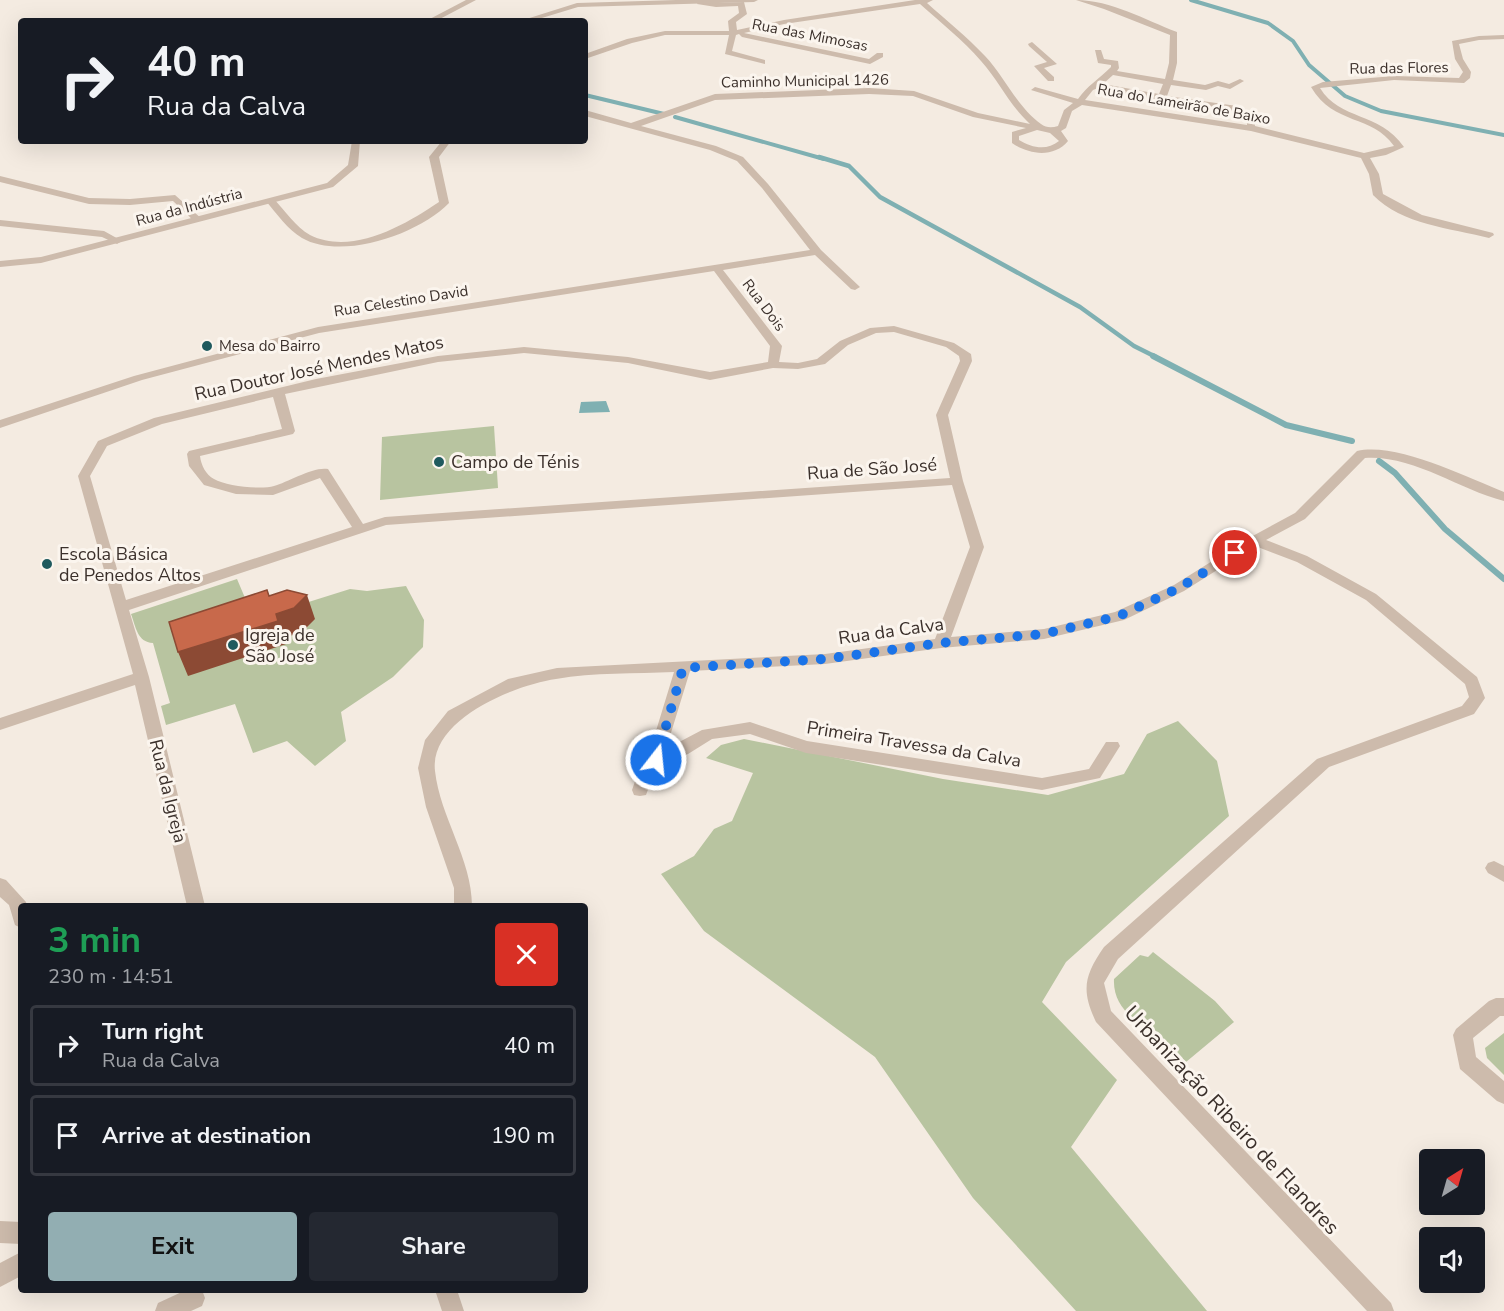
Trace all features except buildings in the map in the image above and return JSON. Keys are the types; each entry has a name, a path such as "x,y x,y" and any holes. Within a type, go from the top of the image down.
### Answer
{"street":[{"path":"436,18 472,0"},
{"path":"534,18 577,5 754,0"},
{"path":"1080,0 1107,7 1174,34 1173,63 1162,98"},
{"path":"588,56 630,41 666,33 733,33 854,8 926,1 982,57 1037,129 1007,136"},
{"path":"700,2 716,5 741,4 743,14 732,21 733,33 728,52 762,62"},
{"name":"Rua das Mimosas","path":"733,33 870,62 880,55"},
{"name":"Rua das Flores","path":"1399,147 1385,131 1341,111 1326,101 1318,94 1315,87 1336,82 1394,78 1461,81 1466,78 1467,72 1459,60 1455,43 1479,38 1504,37"},
{"path":"1032,44 1053,64 1038,66 1051,79"},
{"path":"1053,132 1062,128 1068,110 1080,102 1090,88 1097,85 1115,68 1115,63 1101,61 1098,52"},
{"path":"1111,72 1206,88 1218,83 1230,87 1240,81"},
{"path":"1097,85 1189,103 1198,101 1234,108 1236,112 1251,116 1251,128"},
{"name":"Rua do Lameirão de Baixo","path":"1035,90 1080,102 1251,128 1364,156 1383,153 1399,147"},
{"name":"Caminho Municipal 1426","path":"631,125 672,114 696,101 715,97 868,91 914,94 976,115 1053,132 1059,134 1064,141 1058,147 1033,149 1007,136 976,115"},
{"path":"995,120 1013,119 1022,112"},
{"path":"588,114 713,148 740,159 765,186 817,252 855,287"},
{"path":"667,135 665,126 672,114"},
{"name":"Rua da Indústria","path":"0,264 41,260 330,185 353,166 356,144"},
{"path":"271,201 305,237 324,243 367,242 422,219 444,203 434,158 445,144"},
{"path":"1364,156 1370,163 1378,195 1392,206 1431,223 1462,227 1489,235"},
{"path":"0,179 89,201 130,202 175,198 198,220"},
{"path":"0,223 104,234 117,241"},
{"name":"Rua Celestino David","path":"0,423 138,378 318,330 817,252"},
{"name":"Rua Dois","path":"716,267 776,346 773,365"},
{"name":"Rua de São José","path":"360,529 385,521 957,481 942,415 966,361 965,354 950,345 926,337 894,329 874,330 844,344 821,362 798,366 773,365"},
{"name":"Rua Doutor José Mendes Matos","path":"121,608 84,476 102,444 158,421 278,392 438,358 524,350 628,360 710,376 773,365"},
{"path":"121,608 360,529 323,472 273,491 236,490 209,482 195,466 193,454 289,431 278,392"},
{"name":"Rua da Calva","path":"463,897 434,807 426,768 433,740 454,715 513,683 557,674 825,659 941,643 1044,634 1119,616 1179,588 1254,541 1300,516 1361,454 1384,453 1415,462 1504,496"},
{"path":"941,643 977,547 957,481"},
{"name":"Urbanização Ribeiro de Flandres","path":"1254,541 1302,559 1371,597 1472,681 1477,698 1468,710 1323,763 1111,952 1095,975 1095,994 1103,1016 1383,1311"},
{"name":"Rua da Igreja","path":"121,608 141,676 195,903"},
{"path":"640,790 648,766 656,760 683,668"},
{"path":"0,724 141,676"},
{"name":"Primeira Travessa da Calva","path":"656,760 682,750 708,734 750,728 806,747 1042,784 1094,774 1112,746"},
{"path":"0,885 16,902 18,909"},
{"path":"1504,1007 1496,1007 1463,1035 1467,1062 1504,1094"},
{"path":"0,1232 18,1233"},
{"path":"0,1276 18,1265"},
{"path":"447,1293 453,1311"},
{"path":"166,1311 194,1298"}],"green space":[{"name":"Campo de Ténis","path":"494,426 498,488 380,500 382,437"},
{"path":"237,579 251,612 299,605 350,589 367,591 406,586 424,620 423,647 393,677 341,712 346,741 315,766 287,741 253,753 235,704 166,725 161,706 170,703 153,643 140,637 131,614"},
{"path":"1178,721 1217,761 1229,816 1066,962 1042,1002 1117,1080 1071,1147 1207,1311 1076,1311 973,1198 875,1057 704,931 661,874 694,856 714,829 732,821 753,773 706,758 721,745 744,739 943,779 1048,795 1124,774 1147,734"},
{"path":"1153,952 1215,1001 1234,1022 1186,1062 1148,1023 1138,1024 1120,1004 1115,993 1114,979 1140,955 1148,957"},
{"path":"1504,1033 1504,1075 1487,1058 1485,1048"}],"water":[{"path":"606,401 610,412 579,413 581,402"}],"waterway":[{"path":"1191,0 1268,23 1293,41 1309,65 1345,96 1381,111 1504,135"},
{"path":"588,96 664,114"},
{"path":"675,117 824,159"},
{"path":"819,157 849,166 880,197 1080,307 1134,346 1156,357"},
{"path":"1153,356 1286,425 1352,441"},
{"path":"1379,461 1395,473 1445,529 1504,579"}],"place":[{"name":"Mesa do Bairro","path":"207,346"},
{"name":"Campo de Ténis","path":"439,462"},
{"name":"Escola Básica de Penedos Altos","path":"47,564"},
{"name":"Igreja de São José","path":"233,645"}],"route":[{"path":"656,760 683,668 825,659 941,643 1044,634 1119,616 1179,588 1235,553"}]}
